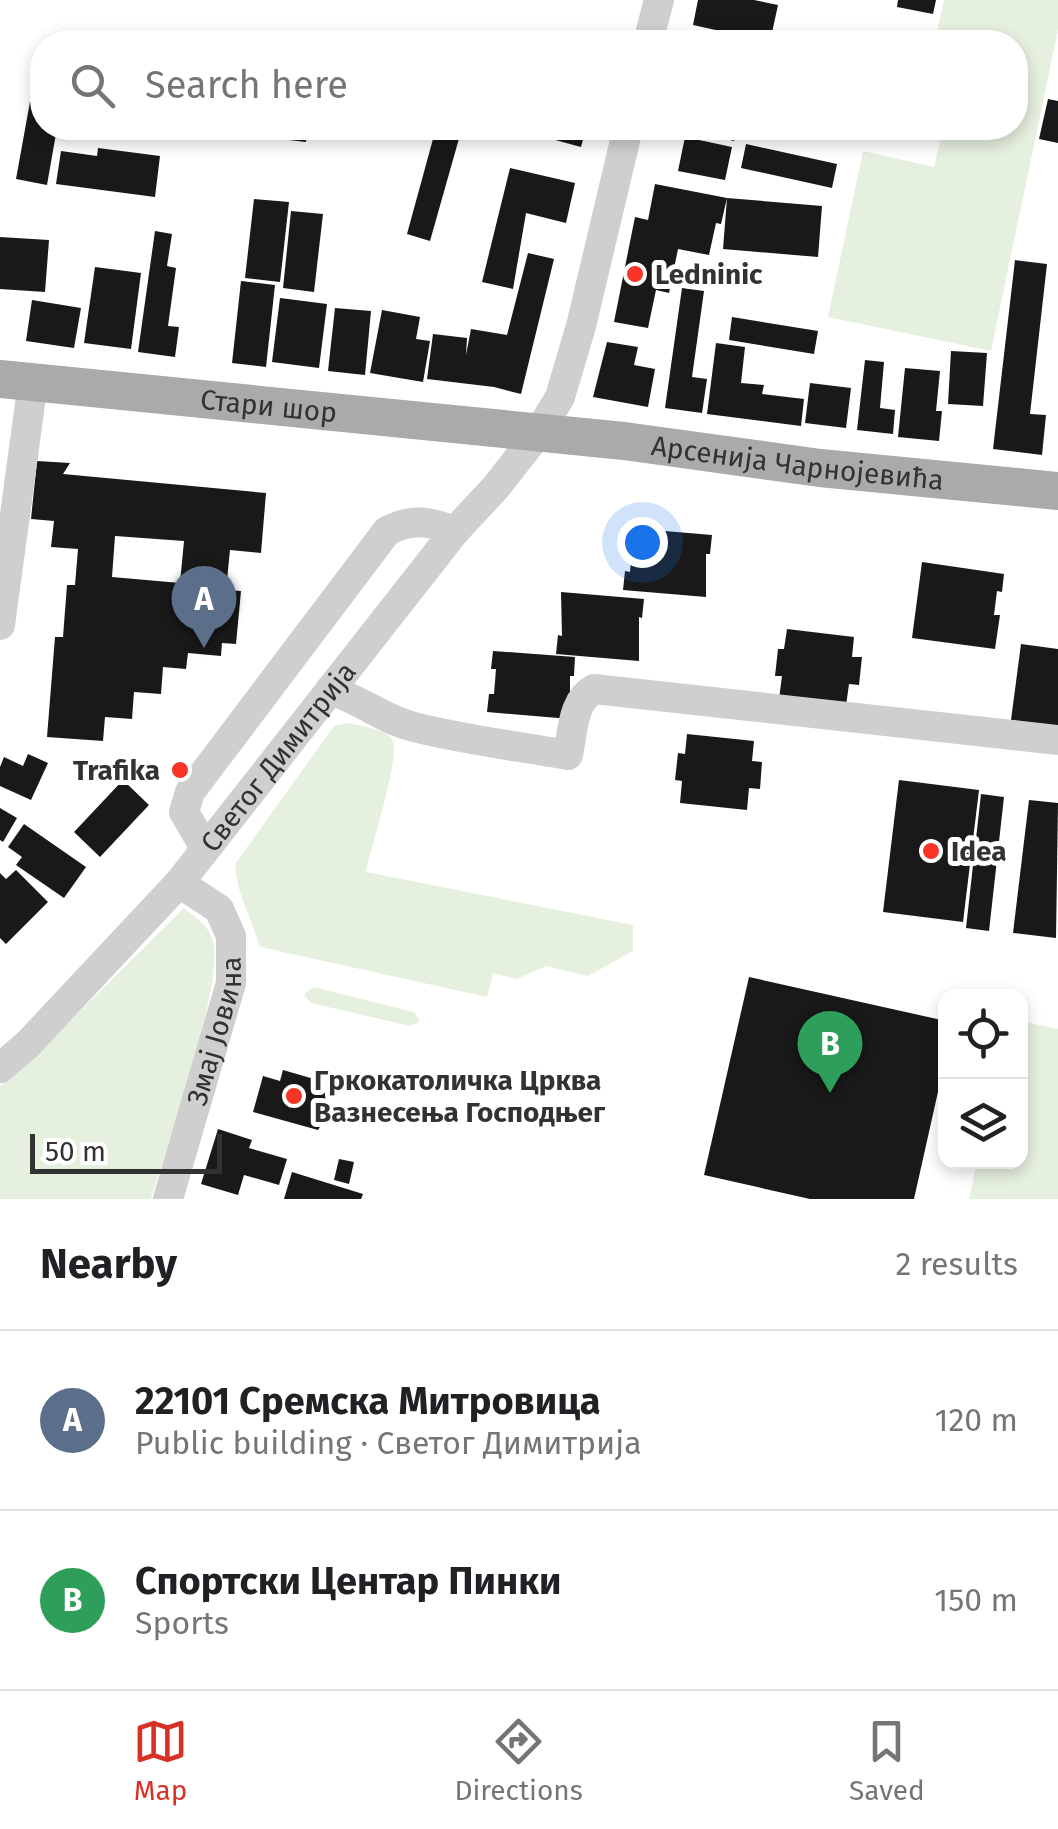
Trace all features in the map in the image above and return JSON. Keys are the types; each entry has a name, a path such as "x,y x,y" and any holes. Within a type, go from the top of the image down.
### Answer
{"main road":[{"name":"Стари шор","path":"17,381 539,432"},
{"name":"Арсенија Чарнојевића","path":"539,432 820,468 1058,491"}],"street":[{"path":"651,30 660,0"},
{"name":"Светог Димитрија","path":"0,1068 28,1044 179,883 455,530 496,487 539,432 560,396 577,341 625,140"},
{"path":"0,625 17,381"},
{"path":"205,848 184,812 190,792 387,532 407,521 429,521 455,530"},
{"path":"330,690 349,696 374,714 414,727 568,755 578,705 584,694 594,688 1058,740"},
{"name":"Змај Јовина","path":"168,1199 231,983 231,936 218,909 179,883"}],"green space":[{"path":"944,0 1058,0 1058,30 991,351 828,317 863,151 934,167 940,140 1028,140 1028,30 937,30"},
{"path":"348,723 384,733 392,739 394,748 366,872 633,925 633,951 588,976 546,966 517,979 493,973 487,997 260,947 241,896 235,864 334,726"},
{"path":"184,908 208,931 214,964 202,1029 151,1199 0,1199 0,1086"},
{"path":"314,987 414,1012 420,1021 410,1026 311,1003 304,994"},
{"path":"1028,1023 1058,1029 1058,1199 969,1199 975,1169 1028,1169"}],"building":[{"path":"698,0 754,0 778,5 773,30 716,30 693,25"},
{"path":"898,0 936,0 933,14 897,7"},
{"path":"1048,99 1058,101 1058,143 1039,139"},
{"path":"30,102 30,140 55,140 47,185 16,179"},
{"path":"433,140 459,140 430,241 407,234"},
{"path":"555,140 583,140 581,147"},
{"path":"684,140 732,147 725,180 678,171"},
{"path":"746,144 837,164 832,188 741,168"},
{"path":"98,148 160,156 155,197 56,184 61,151 97,156"},
{"path":"510,168 575,183 566,223 526,213 513,289 482,282"},
{"path":"655,184 727,198 709,255 678,249 669,293 656,290 648,328 614,322 635,217 648,220"},
{"path":"727,198 822,206 818,257 723,249"},
{"path":"254,199 289,202 280,282 245,278"},
{"path":"291,211 323,214 314,292 283,288"},
{"path":"155,231 172,234 167,266 176,268 168,326 179,327 175,357 138,352"},
{"path":"0,237 49,240 45,292 0,289"},
{"path":"528,253 554,259 521,394 427,379 433,334 467,338 466,355 471,329 507,335"},
{"path":"1015,260 1047,264 1030,414 1046,415 1042,455 993,449"},
{"path":"95,267 141,273 131,349 84,343"},
{"path":"241,281 275,285 266,367 232,363"},
{"path":"682,288 704,291 692,377 707,379 702,413 665,408"},
{"path":"280,298 327,304 319,368 272,362"},
{"path":"32,300 81,308 74,348 26,341"},
{"path":"335,308 371,311 365,375 328,371"},
{"path":"382,310 420,317 416,339 430,341 423,382 370,373"},
{"path":"732,317 818,331 814,354 729,340"},
{"path":"607,342 638,347 634,365 655,369 648,407 593,397"},
{"path":"716,343 745,347 741,383 764,385 762,394 804,399 801,426 707,414"},
{"path":"951,351 987,353 983,406 948,404"},
{"path":"865,360 884,362 880,408 895,410 893,434 857,430"},
{"path":"905,368 940,371 936,411 942,411 939,441 898,437"},
{"path":"810,383 851,388 846,428 805,423"},
{"path":"37,461 70,463 63,474 266,493 261,553 230,550 226,590 241,591 236,644 222,643 221,656 188,653 186,669 163,667 161,694 134,692 132,719 105,717 103,741 47,737 55,637 63,637 67,585 75,585 78,549 51,547 54,521 31,519","holes":["115,536 184,541 180,583 112,577"]},
{"path":"629,528 712,535 710,554 706,554 706,597 623,590 625,571 630,572"},
{"path":"922,562 1004,574 994,615 1000,615 995,649 912,638"},
{"path":"561,592 644,599 642,618 639,617 639,661 556,654 558,635 562,636"},
{"path":"787,629 854,637 852,657 862,657 859,685 849,684 846,706 779,699 782,676 775,676 778,649 784,649"},
{"path":"1021,644 1058,649 1058,727 1011,720"},
{"path":"493,651 575,657 574,676 570,676 570,719 487,712 489,694 494,694"},
{"path":"687,734 754,741 752,761 762,762 760,789 749,788 747,810 680,803 682,781 675,780 678,753 685,754"},
{"path":"28,754 48,763 31,800 0,786 4,757 23,766"},
{"path":"123,780 149,805 100,857 74,832"},
{"name":"Idea","path":"899,780 979,790 963,922 883,912"},
{"path":"981,794 1004,797 989,931 966,928"},
{"path":"1029,800 1058,803 1056,938 1013,933"},
{"path":"0,808 17,818 3,842 0,840"},
{"path":"24,824 86,867 64,898 16,865 22,857 8,847"},
{"path":"16,870 48,902 6,944 0,938 0,873 6,879"},
{"path":"749,977 938,1019 938,1092 914,1199 810,1199 704,1175"},
{"name":"Гркокатоличка Црква Вазнесења Господњег","path":"283,1070 321,1081 319,1088 329,1091 329,1113 318,1130 253,1112 263,1076 280,1081"},
{"path":"218,1129 252,1140 249,1148 287,1159 279,1185 244,1175 238,1195 201,1184"},
{"path":"339,1159 354,1162 349,1184 334,1180"},
{"path":"292,1172 363,1194 361,1199 284,1199"}],"place":[{"name":"Ledninic","path":"635,274"},
{"name":"22101 Сремска Митровица","path":"204,648"},
{"name":"Trafika","path":"180,770"},
{"name":"Idea","path":"931,851"},
{"name":"Спортски Центар Пинки","path":"830,1093"},
{"name":"Гркокатоличка Црква Вазнесења Господњег","path":"294,1096"}]}
